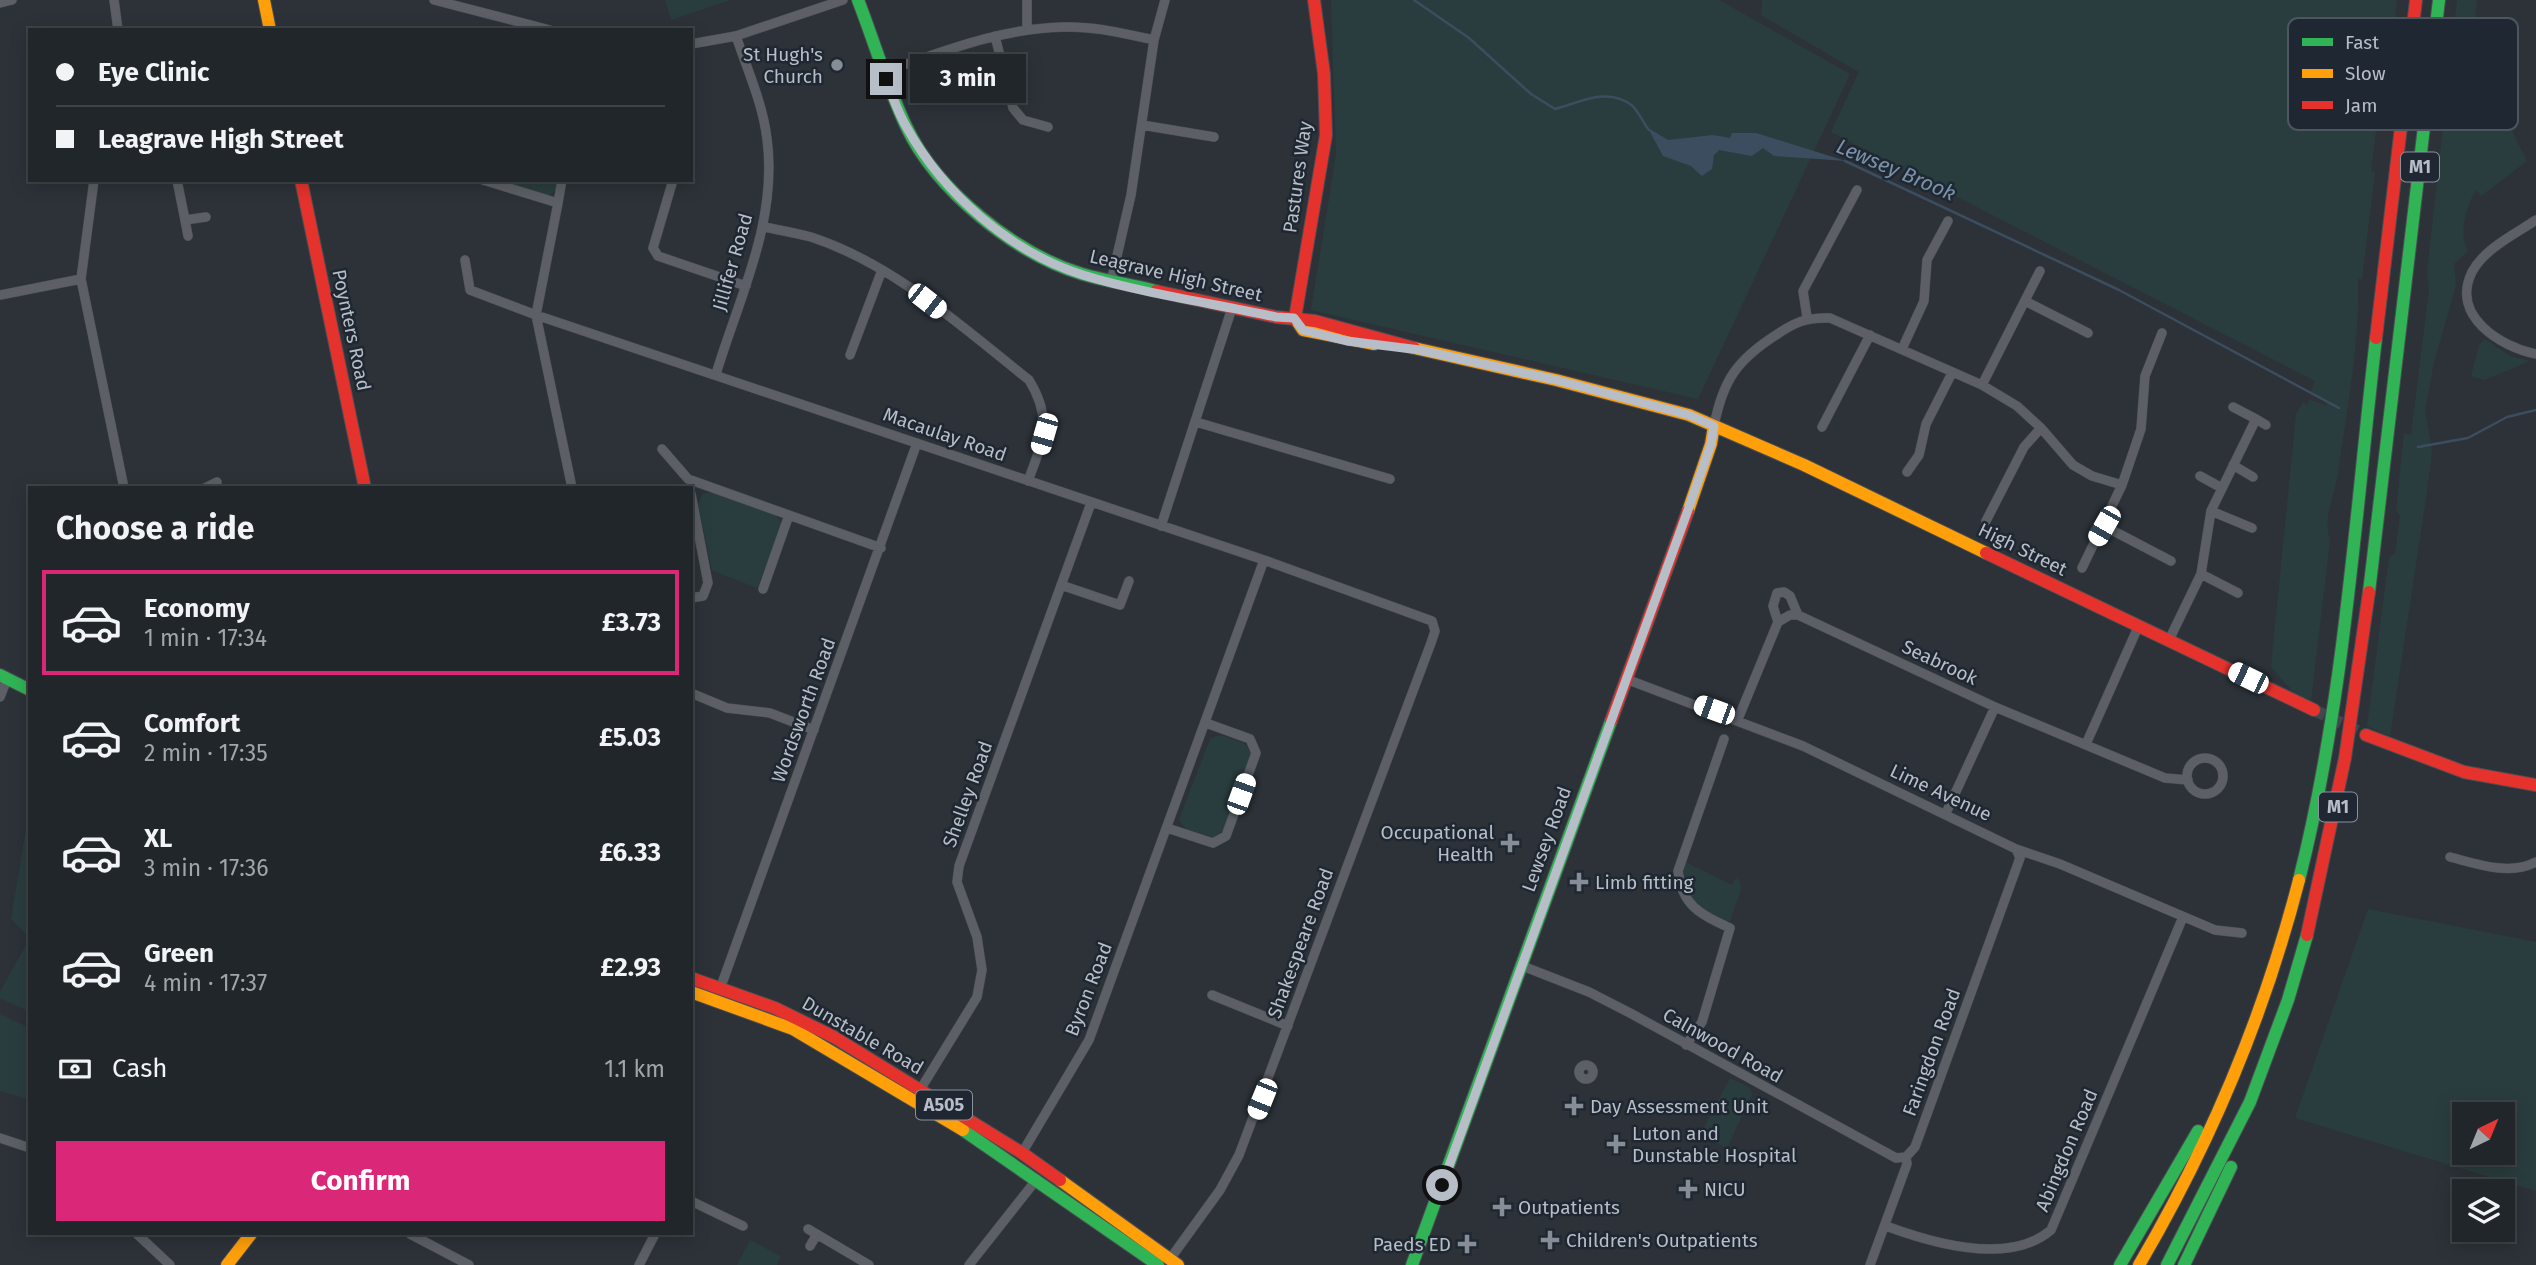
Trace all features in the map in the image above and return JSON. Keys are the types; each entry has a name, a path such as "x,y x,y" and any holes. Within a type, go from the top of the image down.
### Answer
{"main road":[{"path":"264,0 270,28"},
{"name":"Leagrave High Street","path":"858,0 906,127 925,157 964,203 1020,246 1081,274 1111,282 1232,308 1294,318 1420,350 1556,380 1689,415 1714,426"},
{"name":"Pastures Way","path":"1294,318 1326,135 1324,74 1314,0"},
{"name":"M1","path":"2414,18 2416,0"},
{"name":"M1","path":"2437,18 2439,0"},
{"name":"M1","path":"2139,1265 2195,1160 2246,1043 2287,922 2320,783 2339,648 2401,130"},
{"name":"M1","path":"2166,1265 2219,1171 2260,1079 2307,932 2342,786 2423,130"},
{"name":"Poynters Road","path":"301,182 365,486"},
{"name":"High Street","path":"1714,426 1804,465 2314,710"},
{"name":"Lewsey Road","path":"1412,1265 1688,510 1711,444 1714,426"},
{"path":"4,677 28,689"},
{"path":"2366,735 2464,772 2536,785"},
{"name":"Dunstable Road","path":"693,979 804,1020 1022,1153 1169,1263"},
{"name":"Dunstable Road","path":"693,993 793,1028 822,1044 1169,1263"},
{"path":"2120,1265 2174,1176 2246,1043"},
{"path":"2184,1265 2240,1146 2260,1079"},
{"path":"227,1265 250,1235"}],"street":[{"path":"0,3 12,0"},
{"path":"114,0 118,28"},
{"path":"434,0 542,28"},
{"path":"693,44 736,36 843,0"},
{"path":"1027,0 1027,30"},
{"path":"1111,282 1131,195 1154,40 1165,0"},
{"path":"883,72 995,36 1027,30 1065,27 1104,29 1154,40"},
{"name":"Jillifer Road","path":"716,374 764,227 767,135 736,36"},
{"path":"995,36 1013,108 1023,120 1048,127"},
{"path":"1142,125 1214,137"},
{"path":"94,182 80,279 124,486"},
{"path":"177,182 188,236"},
{"path":"490,182 558,203"},
{"path":"562,182 536,315 572,486"},
{"path":"672,182 653,248 658,256 746,286"},
{"path":"1807,317 1803,291 1857,190"},
{"path":"185,220 206,217"},
{"path":"2536,220 2496,246 2472,271 2467,291 2471,312 2479,325 2510,347 2536,354"},
{"path":"1902,349 1924,301 1927,260 1948,221"},
{"path":"764,227 810,237 882,270 907,285 1029,380 1040,398 1045,419 1044,434 1028,481"},
{"name":"Macaulay Road","path":"465,260 470,290 536,315 1425,616 1434,626"},
{"path":"850,355 882,270"},
{"path":"1982,385 2039,271"},
{"path":"0,295 80,279"},
{"path":"2025,301 2088,333"},
{"path":"1161,526 1232,308"},
{"path":"1714,426 1717,408 1733,371 1746,355 1807,317 1830,318 1982,385 2017,407 2041,428 2073,465 2092,476 2122,485"},
{"path":"2082,568 2122,485 2141,429 2145,376 2162,333"},
{"path":"1822,427 1870,335"},
{"path":"1907,472 1920,455 1926,424 1951,373"},
{"path":"2233,407 2266,425"},
{"path":"2169,640 2201,574 2211,511 2220,487 2256,419"},
{"path":"1196,422 1390,479"},
{"path":"1986,520 2024,447 2041,428"},
{"name":"Wordsworth Road","path":"720,989 917,443"},
{"path":"662,449 689,484 789,514 881,548"},
{"path":"2233,465 2253,477"},
{"path":"2200,476 2220,487"},
{"path":"209,486 217,482"},
{"name":"Shelley Road","path":"920,1090 977,998 982,970 977,937 957,882 959,866 1091,503"},
{"path":"693,504 708,578 705,593 693,597"},
{"path":"2211,511 2252,528"},
{"path":"763,589 789,514"},
{"path":"2104,526 2171,561"},
{"name":"Byron Road","path":"1022,1153 1089,1040 1264,561"},
{"path":"2201,574 2238,593"},
{"path":"1061,585 1119,606 1129,581"},
{"path":"1738,719 1778,622 1790,614 1798,615 1790,596 1784,592 1777,593 1773,606 1778,622"},
{"name":"Seabrook","path":"1798,615 1995,707 2165,778 2188,780"},
{"path":"2086,744 2139,625"},
{"name":"Shakespeare Road","path":"1169,1263 1220,1190 1240,1155 1431,643 1434,626"},
{"path":"0,697 4,677"},
{"name":"Lime Avenue","path":"1626,679 1738,719 1803,746 2016,849 2060,864 2215,930 2242,933"},
{"path":"693,694 727,708 769,713 814,730"},
{"path":"1946,813 1995,707"},
{"path":"1167,828 1213,843 1226,836 1256,753 1250,739 1206,723"},
{"path":"1686,1045 1702,1022 1730,928 1695,911 1680,887 1678,871 1724,739"},
{"name":"Seabrook","path":"2202,758 2218,764 2223,774 2221,786 2206,794 2194,790 2188,780 2189,769 2202,758"},
{"name":"Faringdon Road","path":"1870,1265 1907,1164 1906,1157 1915,1147 2020,858 2016,849"},
{"path":"2450,857 2505,869 2525,868 2536,862"},
{"name":"Abingdon Road","path":"1989,1261 2010,1258 2033,1250 2051,1230 2183,917"},
{"name":"Calnwood Road","path":"1520,965 1589,992 1896,1158 1906,1157"},
{"path":"1212,995 1288,1026"},
{"path":"0,1138 28,1147"},
{"path":"969,1265 1037,1179"},
{"path":"693,1202 743,1226"},
{"path":"1886,1226 1978,1259"},
{"path":"810,1246 812,1231 869,1265"},
{"path":"138,1235 170,1265"},
{"path":"412,1235 469,1265"},
{"path":"639,1265 654,1235"}],"shaded area":[{"path":"665,0 730,0 671,20"},
{"path":"1331,0 1719,0 1850,74 1698,399 1311,310 1336,155"},
{"path":"1762,0 2397,0 2395,18 2288,18 2288,130 2376,130 2371,171 2375,172 2362,279 2358,279 2357,326 2349,401 2327,523 2330,540 2311,700 2296,695 2271,667 2296,414 2303,402 2308,405 2309,399 2327,406 2327,401 2310,394 2315,381 1831,132 1859,72 1761,15"},
{"path":"2457,0 2477,0 2475,18 2455,18"},
{"path":"2443,130 2511,130 2527,161 2481,196 2476,190 2469,204 2464,220 2468,251 2454,264 2456,285 2434,362 2425,411 2432,451 2390,736 2367,726 2389,557 2395,553 2400,516 2396,510 2404,433 2411,435 2429,290 2427,271"},
{"path":"502,182 557,182 555,191 548,196"},
{"path":"2485,339 2510,356 2530,361 2484,380 2471,376 2479,345"},
{"path":"713,492 774,513 782,524 757,588 712,570 698,505 702,494"},
{"path":"1220,735 1244,743 1251,753 1223,831 1213,837 1186,829 1179,820 1210,739"},
{"path":"28,816 28,936 11,919"},
{"path":"1685,862 1732,885 1736,878 1740,881 1741,890 1730,921 1725,922 1694,906 1682,874"},
{"path":"2368,909 2536,942 2536,1191 2515,1185 2515,1179 2496,1179 2453,1166 2515,1166 2515,1102 2452,1102 2452,1166 2295,1118"},
{"path":"28,941 28,1011 0,998 0,992"},
{"path":"0,1014 28,1027 28,1099 0,1091"},
{"path":"1730,1078 1749,1087 1752,1094 1727,1148 1700,1135"},
{"path":"750,1240 781,1256 777,1265 737,1265"}],"water":[{"path":"1648,128 1668,140 1713,135 1730,138 1732,133 1756,133 1846,161 1774,156 1763,148 1752,156 1719,150 1714,155 1712,169 1702,176 1691,166 1663,156"}],"waterway":[{"name":"Lewsey Brook","path":"1414,0 1469,38 1531,94 1555,109 1592,98 1621,99 1633,106 1649,130"},
{"name":"Lewsey Brook","path":"1845,161 2119,290 2339,408"},
{"name":"Lewsey Brook","path":"2418,447 2468,438 2507,417 2536,410"}],"tunnel":[{"path":"2314,710 2366,735"}],"traffic: fast":[{"path":"858,0 906,126 919,150 957,196 1005,235 1056,265 1082,274 1156,291"},
{"path":"2437,18 2439,0"},
{"path":"2369,592 2424,130"},
{"path":"2299,880 2338,678 2376,338"},
{"path":"0,675 28,689"},
{"path":"1412,1265 1611,721"},
{"path":"2167,1265 2250,1102 2288,1000 2307,935"},
{"path":"963,1130 1158,1265"},
{"path":"2120,1265 2198,1131"},
{"path":"2184,1265 2231,1167"}],"traffic: slow":[{"path":"264,0 270,28"},
{"path":"1295,318 1303,330 1374,344"},
{"path":"1414,348 1556,380 1689,415 1804,465 1986,553"},
{"path":"1688,511 1711,444 1714,426"},
{"path":"2139,1265 2212,1126 2252,1030 2299,880"},
{"path":"693,993 793,1029 963,1130"},
{"path":"1060,1180 1178,1265"},
{"path":"227,1265 250,1235"}],"traffic: jam":[{"path":"1295,318 1326,135 1324,74 1314,0"},
{"path":"2414,18 2416,0"},
{"path":"2376,338 2401,130"},
{"path":"301,182 365,486"},
{"path":"1156,291 1276,317 1315,321 1414,348"},
{"path":"1611,721 1688,511"},
{"path":"1986,553 2314,710"},
{"path":"2307,935 2345,758 2369,592"},
{"path":"2366,735 2464,772 2536,785"},
{"path":"693,979 775,1008 834,1037 1022,1153 1060,1180"}],"place":[{"name":"St Hugh's Church","path":"837,65"},
{"name":"Occupational Health","path":"1510,843"},
{"name":"Limb fitting","path":"1579,882"},
{"name":"Day Assessment Unit","path":"1574,1106"},
{"name":"Luton and Dunstable Hospital","path":"1616,1144"},
{"name":"NICU","path":"1688,1189"},
{"name":"Outpatients","path":"1502,1207"},
{"name":"Children's Outpatients","path":"1550,1240"},
{"name":"Paeds ED","path":"1467,1244"}],"route":[{"path":"886,79 906,127 925,157 964,203 1020,246 1081,274 1276,317 1294,318 1303,330 1347,341 1420,350 1556,380 1689,415 1714,426 1711,444 1688,510 1577,807 1442,1185"}]}
